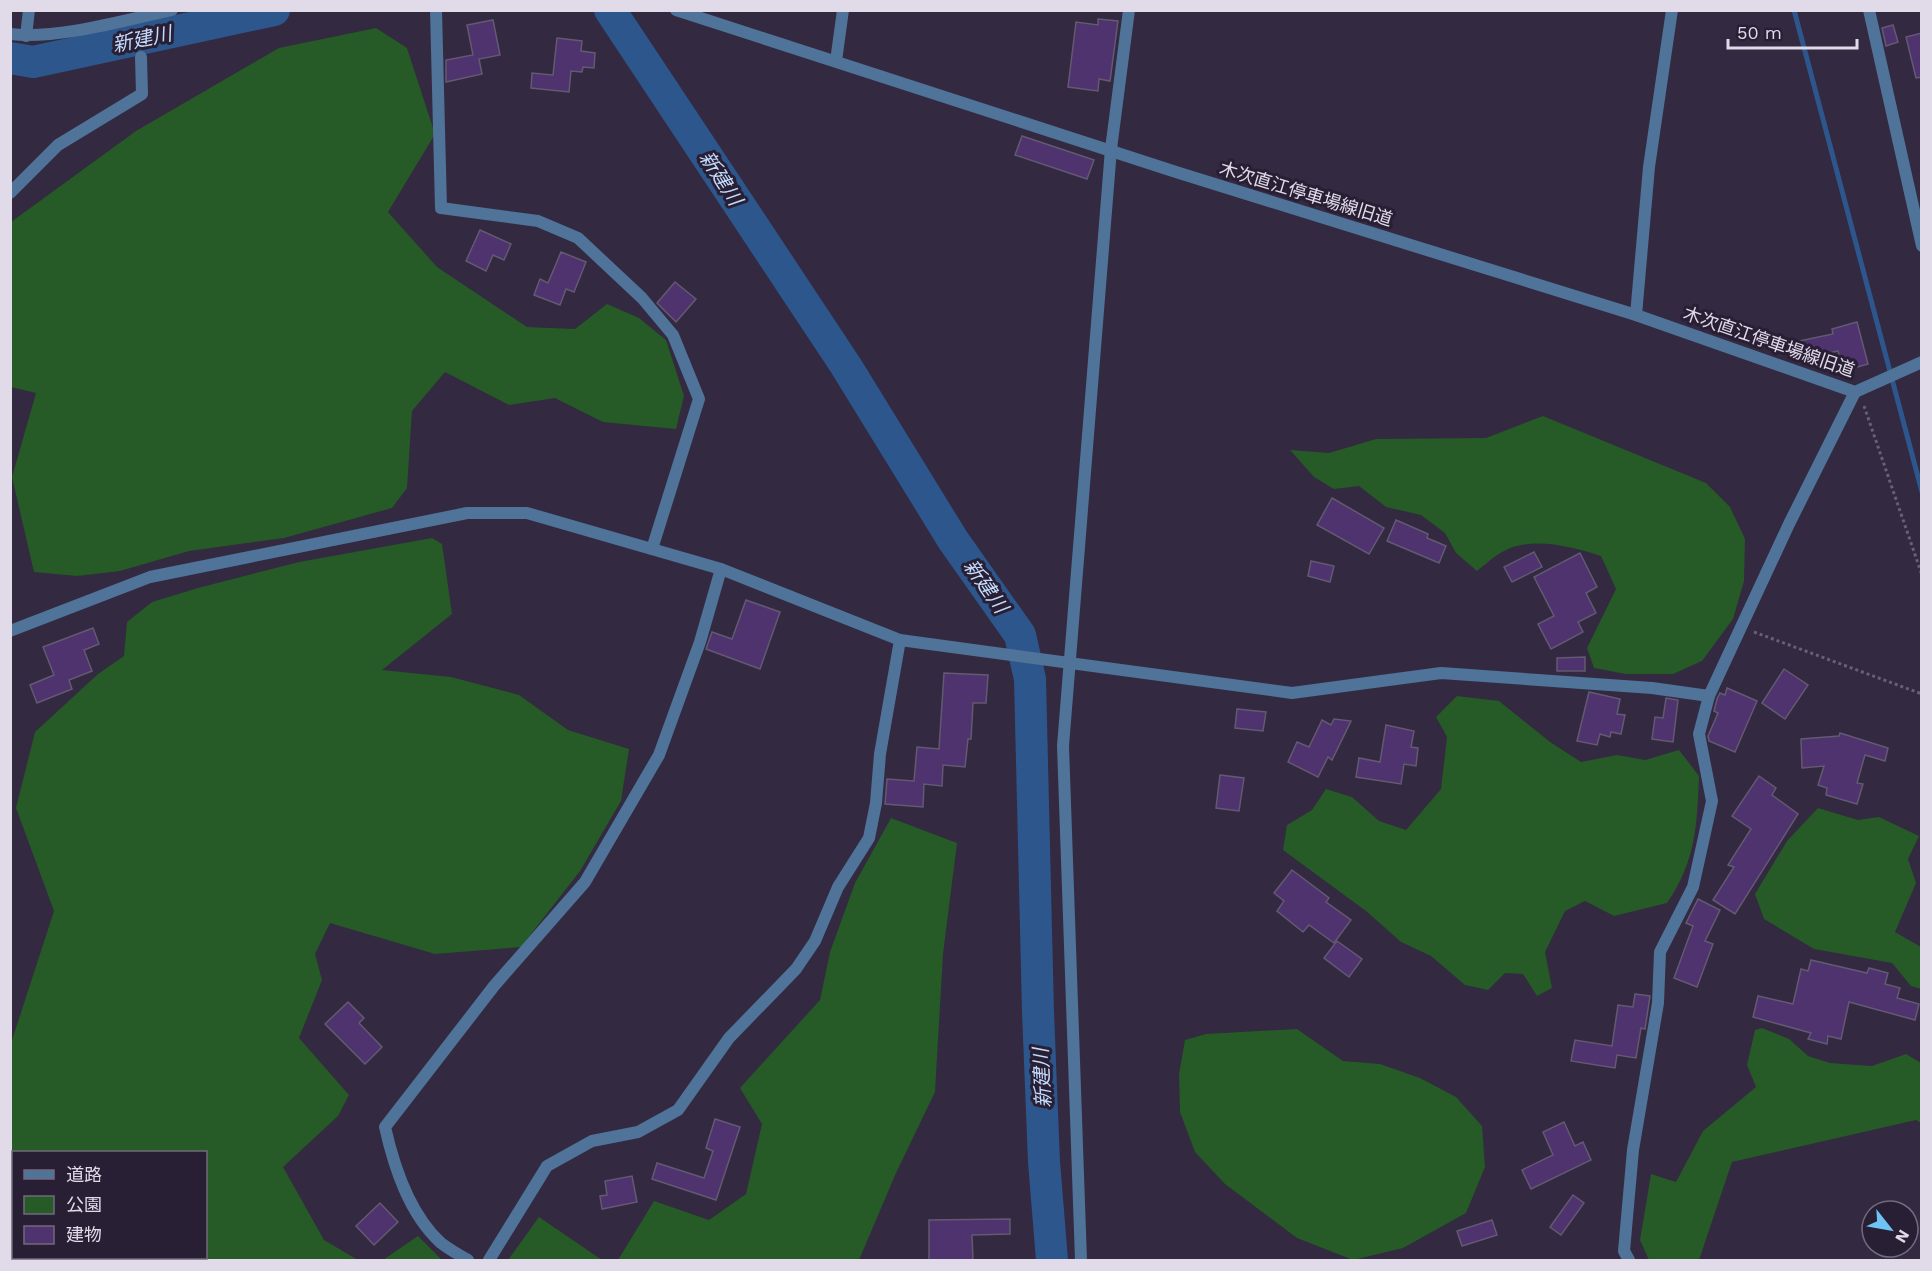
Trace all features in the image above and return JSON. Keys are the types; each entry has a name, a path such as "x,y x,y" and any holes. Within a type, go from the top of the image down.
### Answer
{"street":[{"path":"26,36 29,10"},
{"path":"10,34 26,36 94,26 172,10"},
{"path":"436,10 441,208 538,221 578,238 642,298 673,335 699,399 652,549"},
{"name":"木次直江停車場線旧道","path":"676,10 1636,315 1857,391 1922,362"},
{"path":"836,61 843,10"},
{"path":"1081,1260 1063,746 1111,149 1129,10"},
{"path":"1636,315 1649,167 1672,10"},
{"path":"1869,10 1922,246"},
{"path":"10,193 58,145 142,94 141,57"},
{"path":"1629,1260 1624,1251 1633,1150 1658,1003 1660,952 1693,886 1712,801 1699,734 1709,696 1789,524 1857,391"},
{"path":"10,631 150,577 467,513 527,513 721,569 900,640 987,654 1292,693 1441,673 1652,688 1709,696"},
{"path":"468,1260 440,1242 417,1213 393,1163 385,1127 494,986 585,882 659,754 700,642 721,569"},
{"path":"489,1260 547,1166 592,1141 638,1132 678,1110 729,1038 796,969 815,941 838,887 868,838 876,803 880,754 900,640"}],"path":[{"path":"1857,391 1922,574"},
{"path":"1741,627 1922,694"}],"green space":[{"path":"376,28 407,48 435,134 388,212 437,267 527,327 575,329 607,304 639,318 666,340 684,396 676,429 603,422 555,398 509,405 445,372 412,411 407,488 392,508 284,538 189,551 120,571 77,576 34,572 12,477 36,393 11,387 11,222 136,131 279,48"},
{"path":"1543,416 1706,483 1730,507 1745,539 1744,581 1733,619 1702,661 1673,674 1626,674 1594,668 1587,648 1616,589 1601,556 1578,549 1527,544 1504,551 1477,571 1456,553 1445,533 1421,515 1386,507 1359,486 1334,489 1314,477 1290,450 1329,453 1376,439 1486,438"},
{"path":"432,538 442,544 452,614 382,670 451,677 519,695 568,730 629,749 621,801 580,871 521,947 435,954 330,923 315,954 322,980 299,1038 349,1095 338,1116 283,1167 324,1240 358,1260 30,1260 207,1259 207,1151 12,1151 11,1210 12,1040 54,911 16,808 35,732 98,674 124,656 127,622 152,602 299,562"},
{"path":"1457,696 1499,701 1550,742 1581,762 1617,755 1645,760 1679,750 1699,776 1693,842 1684,872 1667,903 1614,916 1585,901 1565,911 1545,952 1552,988 1537,996 1523,974 1505,973 1488,990 1465,985 1431,956 1401,942 1366,911 1283,850 1287,825 1312,810 1326,789 1352,797 1379,821 1406,830 1441,789 1447,737 1436,717"},
{"path":"1818,808 1858,820 1879,817 1919,836 1908,859 1916,883 1895,932 1921,947 1921,989 1911,986 1892,963 1814,949 1764,919 1755,894 1787,841"},
{"path":"891,818 957,843 943,954 935,1092 896,1173 859,1260 618,1260 654,1201 709,1220 746,1194 762,1124 740,1088 820,1000 830,952 855,883"},
{"path":"1762,1028 1789,1039 1808,1056 1830,1063 1872,1066 1906,1054 1921,1063 1921,1123 1916,1120 1732,1162 1699,1260 1649,1260 1640,1240 1651,1174 1676,1182 1703,1131 1756,1087 1747,1065 1755,1030"},
{"path":"1297,1029 1343,1061 1380,1064 1420,1078 1456,1097 1482,1126 1485,1167 1466,1213 1403,1248 1353,1260 1297,1238 1225,1184 1195,1152 1180,1112 1179,1074 1185,1040 1206,1034"},
{"path":"539,1217 602,1260 508,1260"},
{"path":"418,1236 442,1260 383,1260"}],"building":[{"path":"1098,19 1118,21 1110,81 1099,79 1098,91 1068,87 1076,22 1098,25"},
{"path":"493,20 500,55 479,59 482,74 446,82 446,60 473,55 467,25"},
{"path":"1893,25 1898,42 1886,46 1882,28"},
{"path":"1922,33 1922,77 1916,78 1906,37"},
{"path":"557,38 582,41 581,51 595,53 594,68 583,67 582,72 571,71 569,92 531,88 532,73 553,75"},
{"path":"1022,136 1094,160 1087,179 1015,155"},
{"path":"480,230 511,244 504,260 493,255 486,271 466,261"},
{"path":"561,252 586,262 574,292 566,289 560,305 534,295 540,279 548,283"},
{"path":"675,282 696,299 676,322 657,303"},
{"path":"1857,322 1868,364 1843,371 1838,351 1798,360 1794,342 1833,334 1832,329"},
{"path":"1332,498 1384,528 1369,554 1317,525"},
{"path":"1396,520 1428,534 1427,538 1446,546 1439,563 1387,541"},
{"path":"1534,552 1542,567 1512,582 1504,567"},
{"path":"1580,553 1597,587 1586,593 1596,613 1578,622 1583,632 1551,649 1538,624 1554,616 1534,577"},
{"path":"1311,561 1334,566 1330,582 1308,576"},
{"path":"746,600 780,612 760,669 706,649 712,632 732,639"},
{"path":"93,628 99,644 84,650 92,671 69,680 72,689 37,703 30,685 54,675 43,647"},
{"path":"1585,657 1585,671 1557,671 1557,658"},
{"path":"1784,669 1808,685 1785,719 1762,703"},
{"path":"944,673 988,675 986,703 973,703 971,739 968,739 965,767 943,765 942,786 924,784 923,807 885,804 887,779 914,781 917,747 939,749"},
{"path":"1727,688 1757,701 1735,752 1709,741 1708,736 1718,713 1714,711 1717,699 1720,693 1725,695"},
{"path":"1589,692 1620,699 1617,714 1625,715 1621,734 1611,732 1610,737 1600,734 1597,745 1577,741"},
{"path":"1666,698 1678,700 1673,742 1652,739 1655,717 1663,718"},
{"path":"1237,709 1266,712 1263,731 1235,728"},
{"path":"1334,719 1351,721 1332,760 1328,757 1318,777 1288,762 1297,742 1309,747 1322,720 1331,725"},
{"path":"1386,725 1414,731 1411,747 1418,748 1416,766 1404,764 1401,784 1356,777 1359,758 1380,762"},
{"path":"1840,733 1888,748 1885,761 1865,755 1857,783 1863,784 1857,804 1826,795 1827,788 1818,785 1824,766 1802,768 1801,739 1839,736"},
{"path":"1220,775 1244,778 1239,811 1216,808"},
{"path":"1759,776 1776,788 1772,795 1798,814 1735,914 1713,900 1734,867 1728,865 1751,829 1732,816"},
{"path":"1292,870 1329,898 1326,902 1351,920 1334,943 1309,925 1303,932 1277,911 1284,901 1274,893"},
{"path":"1698,899 1720,910 1705,941 1713,944 1697,987 1674,978 1693,926 1686,923"},
{"path":"1337,941 1362,959 1349,977 1324,958"},
{"path":"1811,960 1867,973 1869,968 1888,973 1885,984 1900,988 1897,998 1919,1004 1915,1020 1849,1002 1841,1039 1828,1036 1827,1044 1808,1039 1811,1033 1753,1017 1758,996 1793,1004 1801,969 1808,971"},
{"path":"1635,994 1650,996 1645,1029 1641,1028 1636,1058 1617,1055 1615,1068 1571,1061 1575,1040 1612,1046 1618,1005 1633,1007"},
{"path":"348,1002 364,1018 359,1023 382,1047 365,1064 325,1024"},
{"path":"715,1119 740,1127 716,1200 652,1179 657,1163 704,1178 713,1151 706,1148"},
{"path":"1564,1122 1575,1146 1583,1142 1591,1160 1531,1189 1522,1170 1553,1155 1543,1132"},
{"path":"632,1176 637,1202 602,1209 600,1196 607,1195 605,1181"},
{"path":"1573,1195 1584,1203 1561,1235 1550,1227"},
{"path":"380,1203 398,1222 374,1245 356,1226"},
{"path":"1010,1219 1010,1234 972,1235 973,1260 929,1260 929,1220"},
{"path":"1492,1220 1497,1235 1462,1246 1457,1231"}],"waterway":[{"name":"新建川","path":"10,58 33,62 274,10"},
{"name":"新建川","path":"610,10 846,366 953,540 1020,635 1030,679 1038,1012 1044,1162 1052,1260"},
{"path":"1794,10 1922,492"}]}
